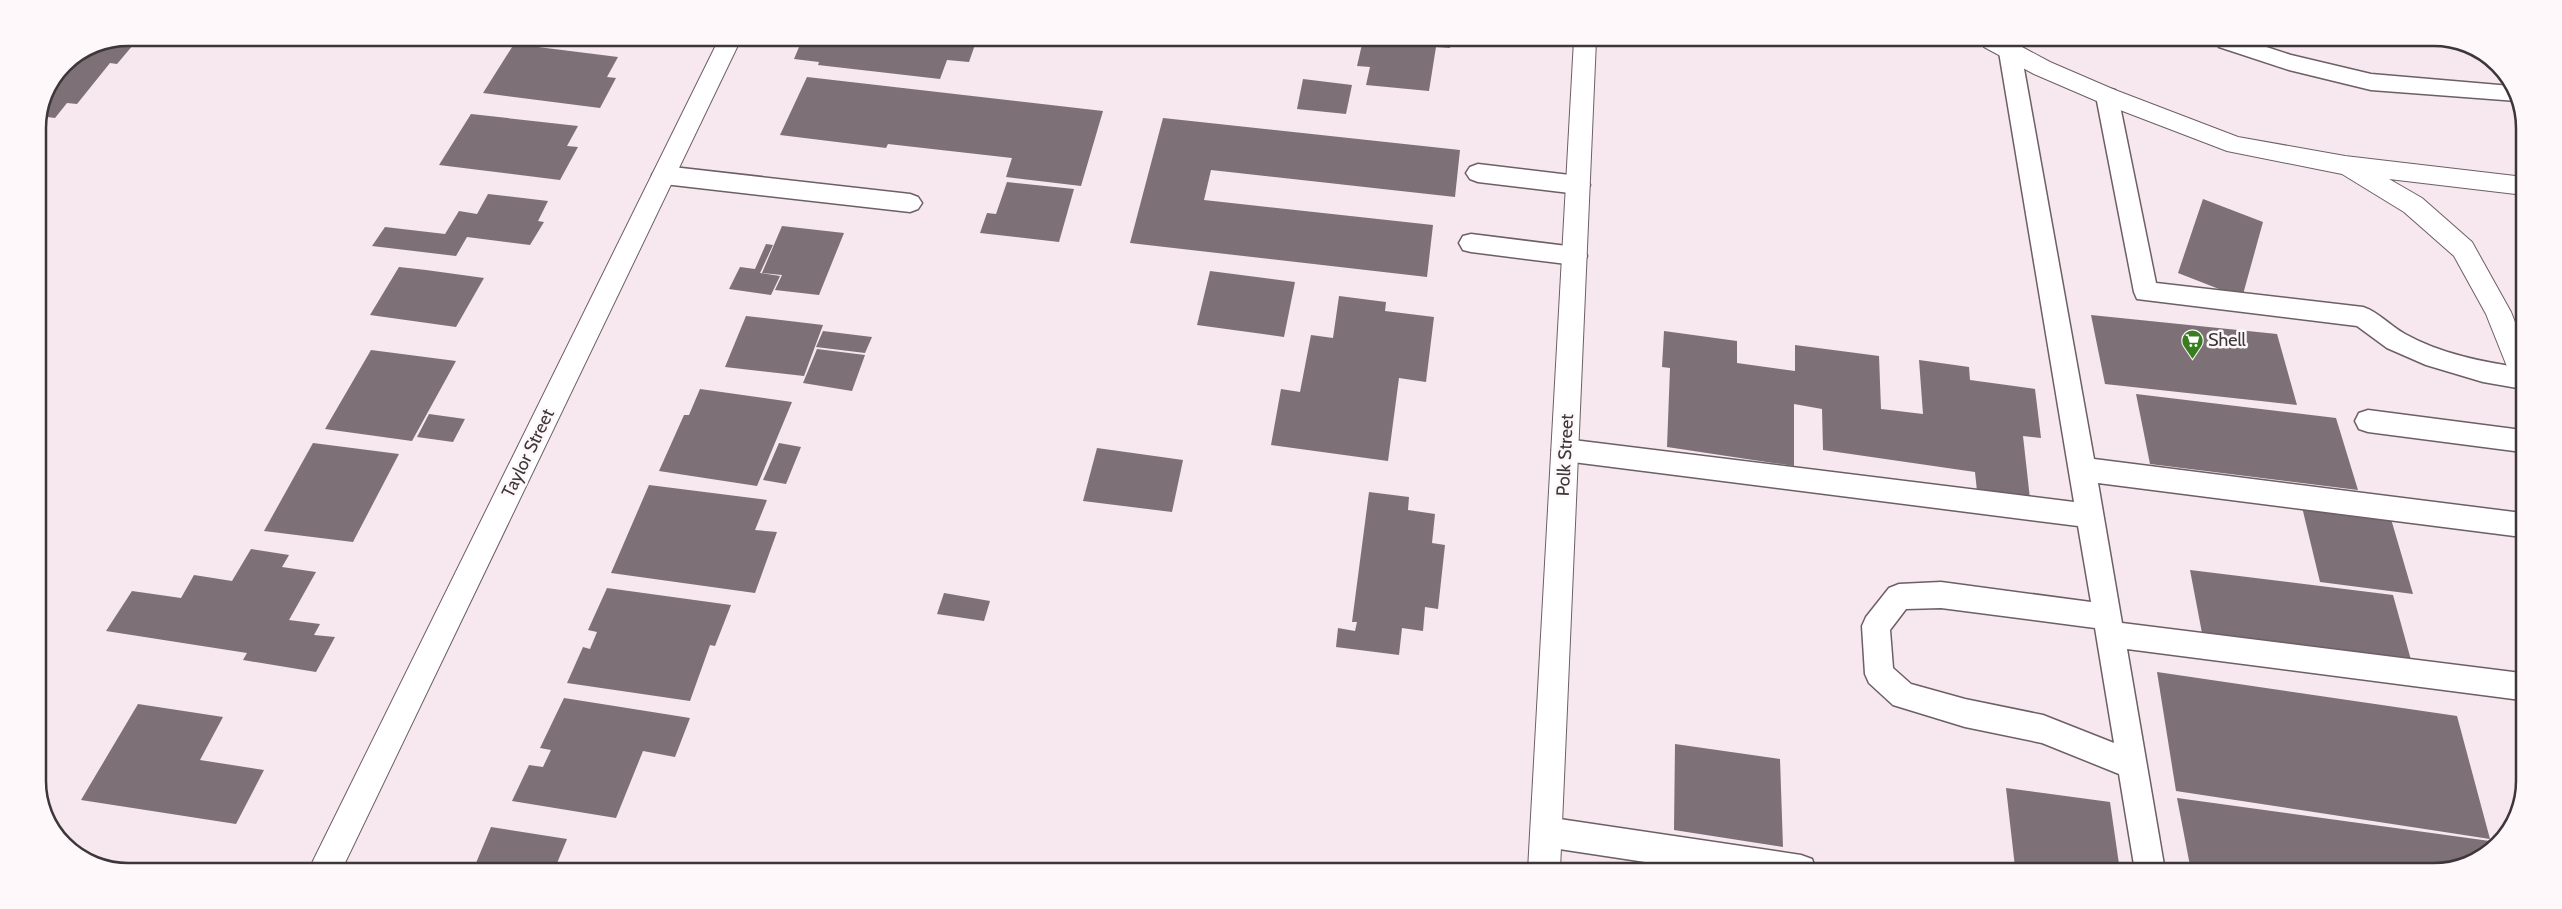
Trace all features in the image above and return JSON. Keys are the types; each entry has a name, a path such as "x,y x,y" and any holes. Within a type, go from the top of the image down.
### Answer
{"street":[{"name":"Taylor Street","path":"328,863 727,46"},
{"name":"Polk Street","path":"1544,863 1585,46"},
{"path":"2000,47 2108,96 2235,145 2344,165 2516,185"},
{"path":"2344,165 2413,205 2463,249 2498,312 2516,360"}],"lane":[{"path":"2239,46 2289,62 2371,82 2508,93"},
{"path":"2000,47 2082,469 2149,863"},
{"path":"2108,96 2146,292 2363,317 2396,341 2435,358 2484,372 2516,377"},
{"path":"1478,173 1578,185"},
{"path":"664,175 910,203"},
{"path":"1471,243 1575,256"},
{"path":"2368,421 2516,439"},
{"path":"1565,450 2089,516"},
{"path":"2082,469 2516,524"},
{"path":"2132,765 2043,729 1966,713 1903,695 1879,674 1876,626 1899,597 1941,594 2108,626 2516,686"},
{"path":"1546,832 1755,863"}],"building":[{"path":"132,46 117,64 110,63 77,104 67,103 55,118 47,117 52,97 70,70 97,52"},
{"path":"513,46 530,46 618,57 607,77 616,78 600,108 483,93"},
{"path":"799,46 975,46 969,62 947,60 940,79 818,65 819,62 794,59"},
{"path":"1362,46 1450,46 1450,48 1436,47 1429,91 1366,85 1370,67 1357,66"},
{"path":"807,77 1103,111 1081,186 1006,177 1012,158 888,144 886,148 780,135"},
{"path":"1303,79 1352,85 1346,114 1297,109"},
{"path":"471,114 578,126 567,146 578,147 560,180 439,165"},
{"path":"1163,118 1460,150 1455,197 1211,170 1204,200 1433,225 1427,277 1130,243"},
{"path":"1007,182 1074,189 1059,242 980,233 987,213 996,214"},
{"path":"488,194 548,201 538,221 544,222 530,245 467,237 456,256 372,246 385,227 445,234 459,211 477,214"},
{"name":"Shell","path":"2203,199 2263,222 2242,298 2178,273"},
{"path":"782,226 844,233 819,295 775,290 782,275 762,273"},
{"path":"766,244 773,245 760,273 780,276 771,295 729,289 740,267 755,269"},
{"path":"399,267 484,278 456,327 370,315"},
{"path":"1210,271 1295,282 1284,337 1197,325"},
{"path":"1339,296 1386,302 1385,311 1434,317 1426,382 1399,378 1388,461 1271,445 1281,389 1300,392 1311,335 1333,338"},
{"name":"Shell","path":"2091,315 2277,334 2297,405 2105,384"},
{"path":"746,316 823,325 804,376 725,367"},
{"path":"823,331 872,337 865,353 816,347"},
{"path":"1664,331 1737,341 1737,363 1795,371 1795,345 1879,356 1881,409 1923,414 1919,360 1969,367 1970,380 2035,389 2041,438 2023,436 2030,499 1977,491 1975,472 1823,450 1822,409 1794,404 1794,466 1667,447 1670,368 1662,367"},
{"path":"817,349 865,355 852,391 803,383"},
{"path":"371,350 456,361 412,441 325,429"},
{"path":"700,389 792,402 757,486 659,471 684,415 689,415"},
{"path":"2136,394 2336,418 2358,490 2150,464"},
{"path":"429,414 465,419 453,442 417,437"},
{"path":"313,443 399,454 353,542 264,531"},
{"path":"779,443 801,447 786,484 763,480"},
{"path":"1097,448 1183,460 1172,512 1083,501"},
{"path":"649,485 767,500 755,530 777,532 755,593 611,573"},
{"path":"1369,492 1409,497 1408,510 1435,514 1432,543 1445,545 1438,609 1425,607 1423,631 1402,628 1399,655 1336,647 1338,628 1355,631 1357,622 1352,622"},
{"path":"2302,507 2391,519 2413,594 2320,582"},
{"path":"251,549 289,555 282,567 316,572 289,620 320,624 314,635 335,637 316,672 243,660 247,653 106,631 132,591 181,598 194,575 232,581"},
{"path":"2190,570 2393,595 2411,660 2202,633"},
{"path":"607,588 731,605 715,646 710,645 690,701 567,683 583,647 590,649 597,632 588,630"},
{"path":"944,593 990,601 984,621 937,614"},
{"path":"2157,672 2457,716 2490,839 2176,791"},
{"path":"564,698 690,718 675,757 643,751 616,818 512,801 529,765 543,767 551,750 540,748"},
{"path":"138,704 223,717 200,760 264,770 236,824 81,800"},
{"path":"1675,744 1780,759 1783,847 1674,830"},
{"path":"2006,788 2110,802 2119,863 2015,863"},
{"path":"2177,798 2489,841 2475,852 2450,861 2434,863 2189,863"},
{"path":"491,827 567,839 557,863 476,863"}],"place":[{"name":"Shell","path":"2192,359"}]}
